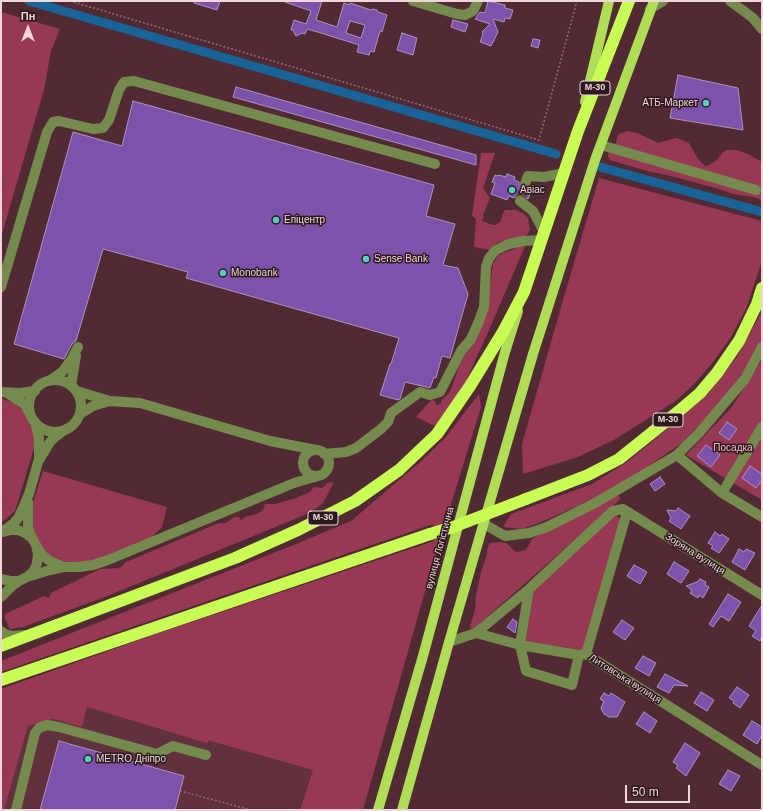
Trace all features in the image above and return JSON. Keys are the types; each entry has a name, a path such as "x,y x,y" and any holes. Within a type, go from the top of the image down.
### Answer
{"highway":[{"name":"М-30","path":"1,646 235,558 298,530 355,502 399,470 437,434 470,386 524,292 578,131 630,1"},
{"name":"М-30","path":"1,680 453,526 588,475 620,459 680,411 717,373 739,341 757,304 762,288"}],"main road":[{"path":"578,131 609,1"},
{"path":"402,810 449,642 533,354 589,180 652,5"},
{"name":"вулиця Логістична","path":"378,810 423,656 505,352 524,292"}],"street":[{"path":"413,1 465,15 473,12 478,1"},
{"path":"652,5 663,1"},
{"path":"730,1 753,18 762,30"},
{"path":"1,287 47,132 53,122 59,121 93,129 103,128 109,120 119,90 124,82 134,81 435,164"},
{"path":"601,145 756,190"},
{"path":"526,184 528,176 544,177 563,174"},
{"path":"294,483 299,478 303,463 308,453 346,452 356,448 373,436 388,422 391,413 420,392 430,395 440,392 479,321 484,307 486,267 489,258 496,250 509,244 542,236 533,211 520,200"},
{"path":"1,532 14,523 19,517 29,494 38,462 39,438 33,418 30,406 31,398 40,385 62,372 78,347 74,389 80,399 81,406 80,414 71,427 56,432 41,428 33,418 24,404 4,393"},
{"path":"484,524 505,536 529,533 547,527 597,502 677,455 699,433 745,379 762,347"},
{"path":"1,532 18,530 25,533 34,542 42,555 50,562 64,567 79,568 108,560 294,483 318,476 325,472 328,465 327,457 320,452 287,445 140,403 110,400 74,389 64,382 56,380 48,381"},
{"path":"4,393 35,391"},
{"path":"80,414 93,406 110,400"},
{"path":"722,494 762,427"},
{"path":"38,462 50,442 55,436 64,430"},
{"path":"287,445 301,455 304,469 310,475 318,476"},
{"path":"677,455 722,494 762,517"},
{"path":"1,597 13,585 34,570 37,562 38,554 28,528 27,515 29,494"},
{"path":"449,642 476,633 529,589 613,511 623,509 627,512 572,685 526,671 520,645 529,589"},
{"name":"Зоряна вулиця","path":"627,512 762,595"},
{"path":"1,579 10,581 23,579 64,567"},
{"path":"1,631 12,636 36,633"},
{"name":"Литовська вулиця","path":"476,633 520,645 583,654 762,765"},
{"path":"16,810 35,733 39,728 47,725 157,754 173,746 206,755"}],"path":[{"path":"70,1 539,140 577,1"},
{"path":"180,791 251,810"}],"shaded area":[{"path":"87,707 205,743 210,741 313,770 300,810 4,810 28,726 53,719 82,727"}],"green space":[{"path":"1,12 60,29 51,51 44,90 1,237"},
{"path":"628,131 637,133 658,143 676,138 689,143 698,159 705,166 717,160 723,152 727,150 737,150 750,155 762,162 762,200 733,194 610,160 608,156 610,142 613,146 616,143 619,134"},
{"path":"481,153 495,153 483,188 490,198 482,221 496,225 500,222 505,210 516,210 528,218 530,229 527,235 520,239 497,243 489,250 474,247 476,219 472,216"},
{"path":"599,178 762,221 762,261 746,309 731,337 696,382 677,400 614,440 578,457 523,474 522,444"},
{"path":"526,244 460,394 435,426 416,417 431,400 435,401 436,405 441,404 441,401 450,392 460,364 480,327 487,306 493,263 499,255"},
{"path":"762,311 762,340 751,363 721,402 682,443 632,477 597,497 539,523 521,529 503,527 511,514 592,484 627,462 660,435 707,395 737,357"},
{"name":"Посадка","path":"762,360 762,500 686,455 731,408"},
{"path":"479,394 481,407 436,553 363,810 300,810 313,770 210,741 206,743 87,707 82,727 53,719 28,726 4,810 1,810 1,689 150,636 434,541 433,524 1,672 1,661 351,521 419,463 445,438"},
{"path":"1,398 15,404 24,412 33,431 35,445 15,511 1,523"},
{"path":"43,471 167,507 162,527 152,537 85,563 69,563 49,555 37,541 33,530 31,509"},
{"path":"334,482 323,503 302,516 105,597 23,627 10,629 5,619 5,614 44,596 49,598 51,593 100,569 120,568 126,562 219,523 226,523 234,517 239,517 241,521 245,517 257,514 263,510 265,504 275,504 296,498 310,492 314,487 322,488 327,483"},
{"path":"619,495 620,499 615,504 479,624 475,630 471,629 470,626 475,610 476,595 481,572 490,543 506,543 516,552 526,550 532,539 536,536"},
{"path":"616,514 620,520 582,650 526,641 534,589"}],"building":[{"path":"194,1 220,1 217,10 194,3"},
{"path":"322,1 316,20 337,27 344,3 349,5 350,3 371,10 377,10 378,12 387,15 382,32 380,31 374,52 370,51 369,55 357,52 359,45 307,29 305,34 302,33 296,36 293,30 291,30 294,20 306,24 311,11 285,2","holes":["350,21 365,25 361,38 346,33"]},
{"path":"488,1 505,5 505,8 513,10 510,19 505,18 504,22 493,19 498,32 491,46 480,42 483,34 482,32 490,24 475,19 480,12 485,13"},
{"path":"453,20 468,24 465,32 451,27"},
{"path":"402,33 417,38 413,55 397,50"},
{"path":"533,39 540,40 538,48 531,46"},
{"name":"АТБ-Маркет","path":"678,75 738,88 743,130 670,118"},
{"path":"236,87 476,155 476,165 233,97"},
{"name":"Епіцентр","path":"133,101 434,185 426,216 455,224 443,265 458,268 468,294 450,358 442,356 436,378 434,377 430,388 405,382 400,399 398,400 380,395 399,338 186,278 188,272 103,249 76,341 72,344 64,359 14,344 73,132 122,146"},
{"name":"Авіас","path":"507,174 515,177 514,180 519,182 522,190 533,187 528,199 517,195 514,198 509,196 507,200 491,194 495,183 492,182 495,175 506,177"},
{"path":"727,422 737,429 729,440 719,433"},
{"path":"706,445 720,455 711,467 697,456"},
{"path":"750,466 762,474 762,480 756,488 742,478"},
{"path":"660,477 665,484 655,491 650,484"},
{"path":"678,508 690,516 681,529 669,521 671,518 667,510 676,511"},
{"path":"715,532 720,536 722,534 729,539 719,553 711,548 713,546 708,543"},
{"path":"739,549 744,552 746,549 755,553 745,570 732,562"},
{"path":"674,562 689,571 681,583 667,574"},
{"path":"634,565 647,572 640,584 627,576"},
{"path":"700,579 706,582 705,585 709,587 703,598 699,595 698,598 690,593 692,590 686,586 697,582"},
{"path":"728,594 741,602 729,621 721,616 713,627 709,624"},
{"path":"762,605 762,637 760,641 752,636 756,631 749,626"},
{"path":"513,619 517,622 515,633 507,627"},
{"path":"622,620 634,628 625,640 613,632"},
{"path":"643,656 656,663 649,676 635,668"},
{"path":"665,674 688,686 674,685 669,693 657,687"},
{"path":"737,687 749,695 740,708 729,698"},
{"path":"701,692 714,700 707,711 694,703"},
{"path":"604,693 609,696 611,693 625,702 617,717 609,717 604,714 601,708 604,701 600,699"},
{"path":"644,712 657,721 650,733 636,724"},
{"path":"752,721 762,727 762,735 757,744 743,735"},
{"name":"METRO Дніпро","path":"59,741 184,776 175,810 40,810"},
{"path":"685,743 700,753 686,776 676,768 678,765 673,762"},
{"path":"728,770 740,776 731,791 719,784"}],"waterway":[{"path":"29,1 556,154"},
{"path":"600,167 762,212"}],"tunnel":[{"path":"520,201 525,184"}],"place":[{"name":"АТБ-Маркет","path":"706,103"},
{"name":"Авіас","path":"512,190"},
{"name":"Епіцентр","path":"276,220"},
{"name":"Sense Bank","path":"366,259"},
{"name":"Monobank","path":"223,273"},
{"name":"METRO Дніпро","path":"88,759"}]}
